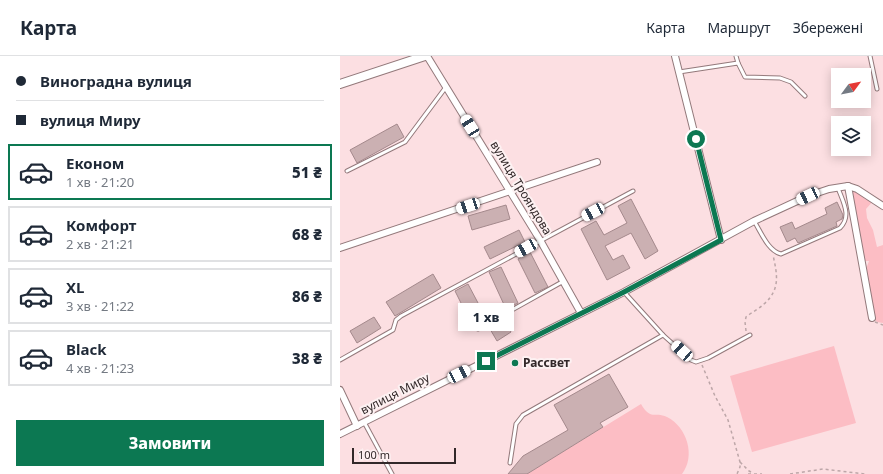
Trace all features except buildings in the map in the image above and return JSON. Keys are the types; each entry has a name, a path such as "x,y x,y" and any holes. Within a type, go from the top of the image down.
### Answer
{"street":[{"path":"340,84 426,56"},
{"name":"вулиця Трояндова","path":"426,56 540,240 581,314"},
{"path":"675,56 721,240"},
{"path":"340,248 597,162"},
{"path":"872,318 848,186 857,189 883,206"},
{"name":"вулиця Миру","path":"340,434 624,292 754,221 808,196 848,186"},
{"path":"340,390 356,426"}],"lane":[{"path":"736,56 745,77 780,78 791,82 805,96"},
{"path":"870,56 877,89"},
{"path":"679,72 738,62"},
{"path":"347,171 405,142 446,87"},
{"path":"754,221 771,249 776,253 781,254 840,228 847,217 838,188"},
{"path":"340,360 393,330 396,320 401,316 633,191"},
{"path":"478,328 562,282"},
{"path":"624,292 663,334 691,360 701,361 750,335"},
{"path":"510,463 516,424 524,415 663,334"},
{"path":"364,422 392,474"}],"path":[{"path":"744,338 747,330 745,322 746,317 764,304 776,288 778,277 771,249"},
{"path":"701,361 715,396 728,420 740,462 739,471 736,474"},
{"path":"740,462 753,473"},
{"path":"790,474 823,469 865,474"},
{"path":"748,474 762,474"}],"shaded area":[{"path":"856,190 865,199 873,201 866,209 867,218 873,230 877,247 883,245 883,323 877,322 873,317 866,269 869,261 865,261 851,193"},
{"path":"834,346 856,423 752,452 730,376"},
{"path":"641,404 650,414 663,415 680,428 687,442 689,451 686,467 682,474 527,474"}],"place":[{"name":"Рассвет","path":"515,363"}],"route":[{"path":"486,361 624,292 721,240 696,139"}]}
